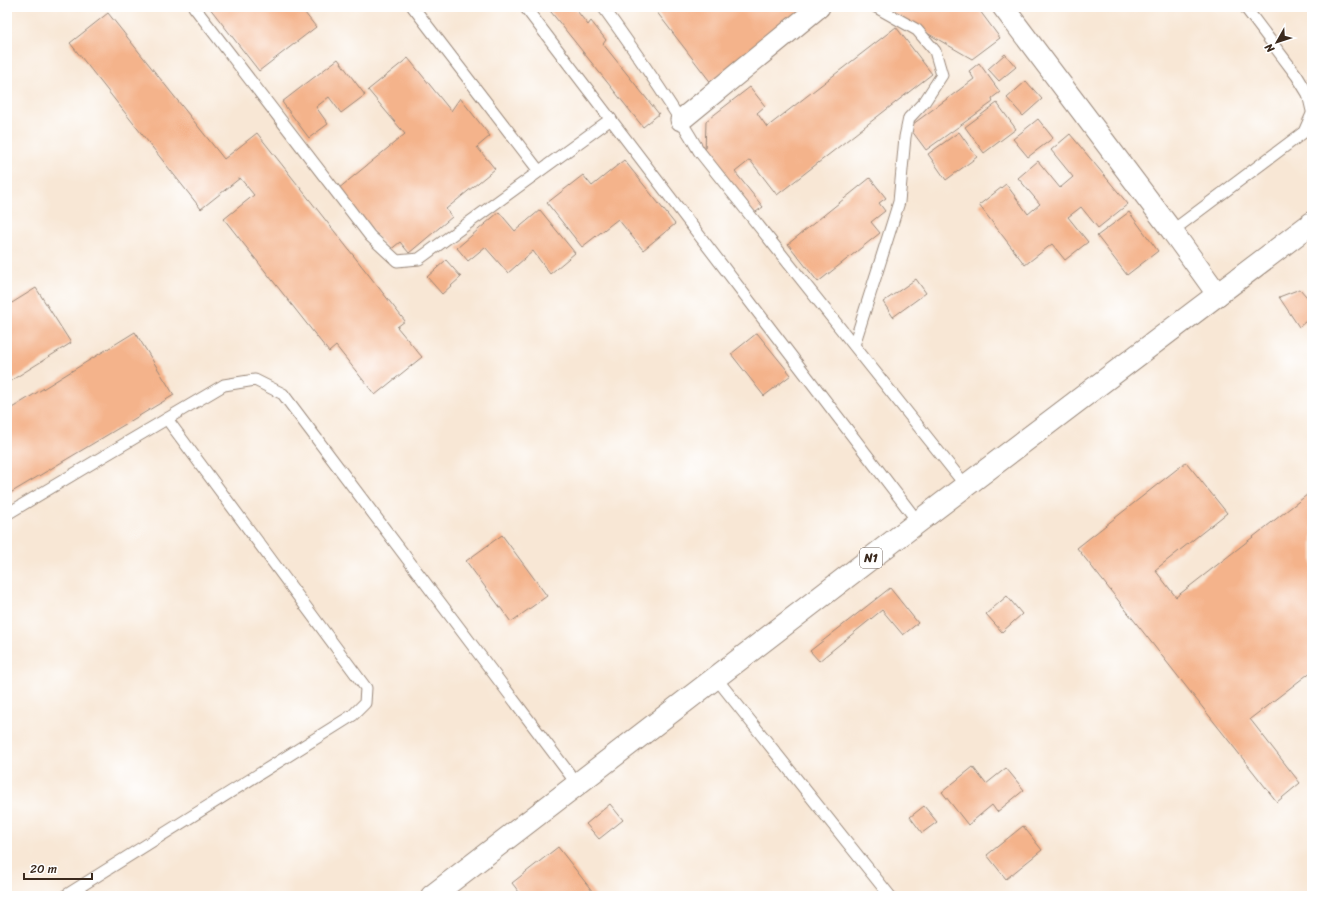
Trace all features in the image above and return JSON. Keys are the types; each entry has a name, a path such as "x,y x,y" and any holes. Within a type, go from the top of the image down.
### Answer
{"highway":[{"name":"N1","path":"432,896 918,522 1312,223"}],"street":[{"path":"681,120 819,7"},
{"path":"1003,7 1172,231 1218,295"}],"lane":[{"path":"194,7 370,236 397,261 418,259 611,119"},
{"path":"412,7 539,171"},
{"path":"525,7 918,522"},
{"path":"603,7 644,64 681,120 699,151 966,486"},
{"path":"854,345 899,202 905,137 909,118 925,102 942,75 935,51 916,30 876,7"},
{"path":"1172,231 1304,132 1312,112 1308,94 1297,76 1245,7"},
{"path":"7,514 224,385 255,380 283,394 577,784"},
{"path":"65,896 353,715 365,703 366,688 167,418"},
{"path":"716,678 890,896"}],"building":[{"path":"209,7 313,7 305,13 316,27 259,71"},
{"path":"547,7 574,7 588,25 591,21 606,40 603,44 659,114 643,127"},
{"path":"660,7 800,7 805,13 712,84 656,11"},
{"path":"882,7 977,7 1000,38 972,59"},
{"path":"108,13 224,159 257,133 405,321 397,327 422,357 375,395 336,346 329,352 224,219 254,195 240,178 201,209 70,43"},
{"path":"896,27 932,74 777,195 750,160 735,172 763,207 753,214 705,153 706,121 750,87 765,106 757,113 767,127"},
{"path":"1005,54 1016,67 999,81 988,69"},
{"path":"408,58 451,111 460,98 490,136 477,147 495,169 446,209 452,217 409,253 400,242 389,251 338,189 405,134 368,90"},
{"path":"338,59 365,95 341,113 329,97 316,107 328,124 309,138 282,102"},
{"path":"979,63 1000,92 992,98 993,102 926,150 909,127 974,79 969,71"},
{"path":"1026,81 1042,99 1023,116 1007,98"},
{"path":"997,103 1016,129 984,153 965,127"},
{"path":"1038,119 1053,138 1028,157 1013,139"},
{"path":"959,132 977,157 946,180 928,154"},
{"path":"1070,134 1128,204 1098,228 1081,207 1068,217 1088,242 1065,260 1052,244 1025,265 979,205 1006,184 1028,214 1040,204 1018,178 1038,161 1060,188 1073,177 1051,150"},
{"path":"624,160 675,224 643,250 618,219 582,247 547,203 583,175 592,186"},
{"path":"870,178 886,198 879,203 885,211 871,222 880,233 818,282 788,244"},
{"path":"540,210 575,253 550,274 533,251 508,273 485,247 468,261 457,248 499,212 515,231"},
{"path":"1129,212 1158,251 1127,275 1097,236"},
{"path":"446,260 461,277 442,294 427,277"},
{"path":"916,279 926,293 893,317 883,302"},
{"path":"36,288 71,343 7,383 7,306"},
{"path":"1300,289 1312,303 1312,316 1299,327 1279,297"},
{"path":"135,332 174,395 7,495 7,411"},
{"path":"757,333 791,375 764,396 731,354"},
{"path":"1186,462 1227,513 1155,570 1176,597 1312,491 1312,671 1250,719 1300,783 1277,802 1077,548"},
{"path":"502,535 547,596 511,622 466,561"},
{"path":"890,588 918,623 903,635 882,610 819,661 810,651"},
{"path":"1007,596 1022,614 1002,632 986,614"},
{"path":"973,767 986,784 1006,768 1024,790 997,812 992,805 968,825 942,792"},
{"path":"610,804 623,820 599,839 586,824"},
{"path":"924,806 937,822 922,833 910,817"},
{"path":"1023,826 1042,850 1006,879 987,855"},
{"path":"558,847 596,896 522,896 512,883"}]}
